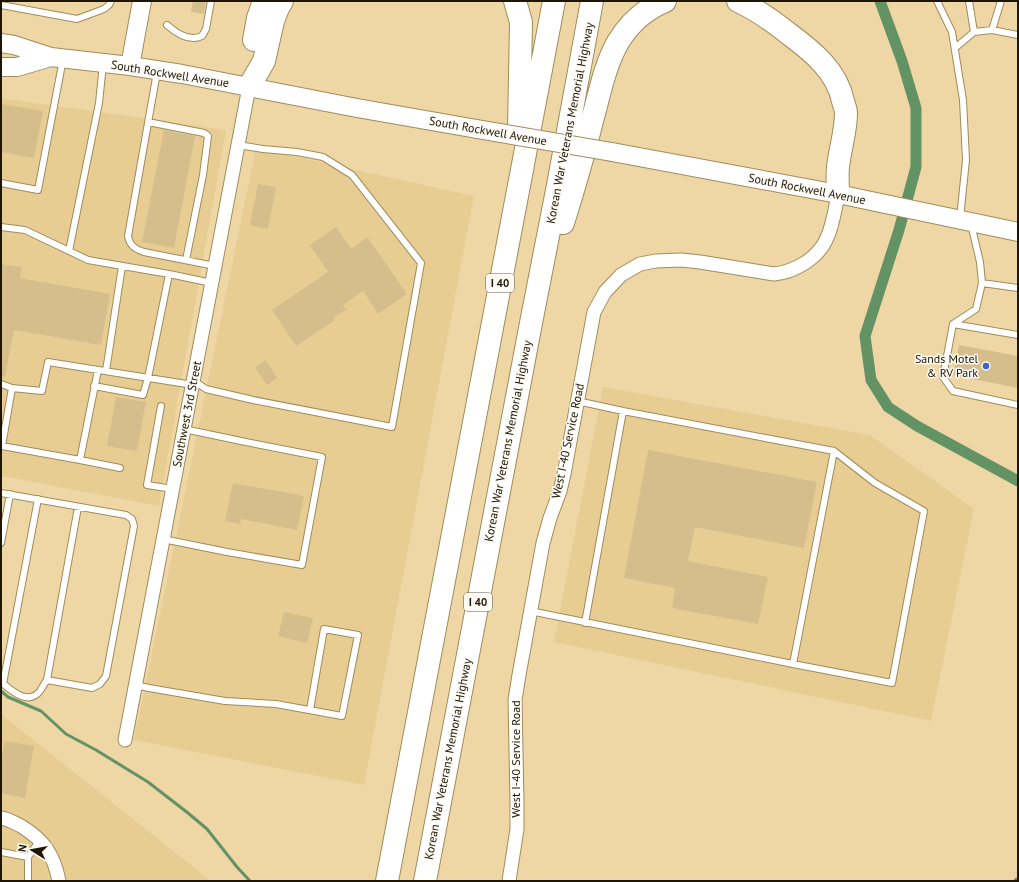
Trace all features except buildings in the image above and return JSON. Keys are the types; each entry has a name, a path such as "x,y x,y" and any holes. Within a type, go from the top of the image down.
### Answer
{"highway":[{"path":"249,87 251,55 258,18 264,1"},
{"path":"249,87 264,61 273,21 282,1"},
{"path":"515,1 521,22 517,195"},
{"name":"I 40","path":"387,881 554,1"},
{"name":"Korean War Veterans Memorial Highway","path":"425,881 592,1"},
{"path":"531,323 576,184 608,65 618,42 638,17 665,1"},
{"path":"738,1 753,8 770,19 808,48 828,69 838,85 846,111 844,136 838,168 838,194"},
{"path":"770,1 826,48 851,82 857,107 858,120 856,139 850,170 838,194"}],"street":[{"path":"130,66 142,1"},
{"path":"1,43 14,45 57,58"},
{"path":"1,67 17,67 57,58"},
{"name":"South Rockwell Avenue","path":"57,58 158,70 477,129 612,152 838,194 1018,232"},
{"name":"Southwest 3rd Street","path":"125,740 249,87"},
{"name":"West I-40 Service Road","path":"509,881 516,829 517,802 515,700 543,543 560,491 594,312 605,292 621,276 640,264 656,261 681,260 774,274 784,273 801,266 815,254 826,241 832,224 838,194"},
{"path":"2,818 31,832 40,840 48,850 57,870 59,881"}],"lane":[{"path":"21,8 22,1"},
{"path":"1,5 77,19 104,9 111,1"},
{"path":"167,25 180,35 195,38 202,36 206,29 211,1"},
{"path":"937,1 952,32 955,48 963,100 966,160 965,221 980,262 982,283 976,309 953,324 943,377 953,391 1018,405"},
{"path":"969,1 974,32"},
{"path":"992,30 1001,1"},
{"path":"955,48 974,32 992,30 1018,35"},
{"path":"1,183 38,190 57,58"},
{"path":"69,251 99,104 104,63"},
{"path":"158,70 128,236 129,241 132,247 137,250 215,266"},
{"path":"148,122 204,132 208,136 203,175 186,260"},
{"path":"1,384 12,388 42,391 48,362 148,378 193,383 206,389 253,400 392,427 421,263 352,175 323,156 238,145"},
{"path":"1,227 25,230 88,260 212,283"},
{"path":"106,371 122,266"},
{"path":"94,386 143,395 148,378 169,274"},
{"path":"982,283 1018,288"},
{"path":"953,324 1018,335"},
{"path":"80,460 98,370"},
{"path":"12,388 2,446 120,468"},
{"path":"530,611 892,683 924,511 875,483 834,451 577,401"},
{"path":"160,406 147,485 173,489"},
{"path":"585,623 623,411"},
{"path":"163,539 302,565 322,457 241,442 184,429"},
{"path":"793,664 834,451"},
{"path":"1,493 126,516 132,519 134,526 106,676 100,684 92,688 46,680"},
{"path":"1,543 10,494"},
{"path":"38,499 2,683 22,697 32,698 39,692 46,680 78,507"},
{"path":"135,685 225,701 276,704 342,716 358,635 324,629 310,710"},
{"path":"28,881 28,857 40,840"},
{"path":"1,852 28,857"}],"path":[{"path":"1014,881 1018,877"}],"shaded area":[{"path":"1,98 226,130 159,506 1,476"},
{"path":"256,148 474,196 364,785 134,740"},
{"path":"603,387 870,435 974,509 931,721 554,642"},
{"path":"1,714 211,881 1,881"}],"waterway":[{"path":"880,1 902,61 916,108 916,167 899,230 865,336 871,380 888,407 917,426 1018,481"},
{"path":"1,691 8,697 41,711 66,734 96,750 148,782 207,829 250,881"}],"place":[{"name":"Sands Motel & RV Park","path":"986,366"}]}
